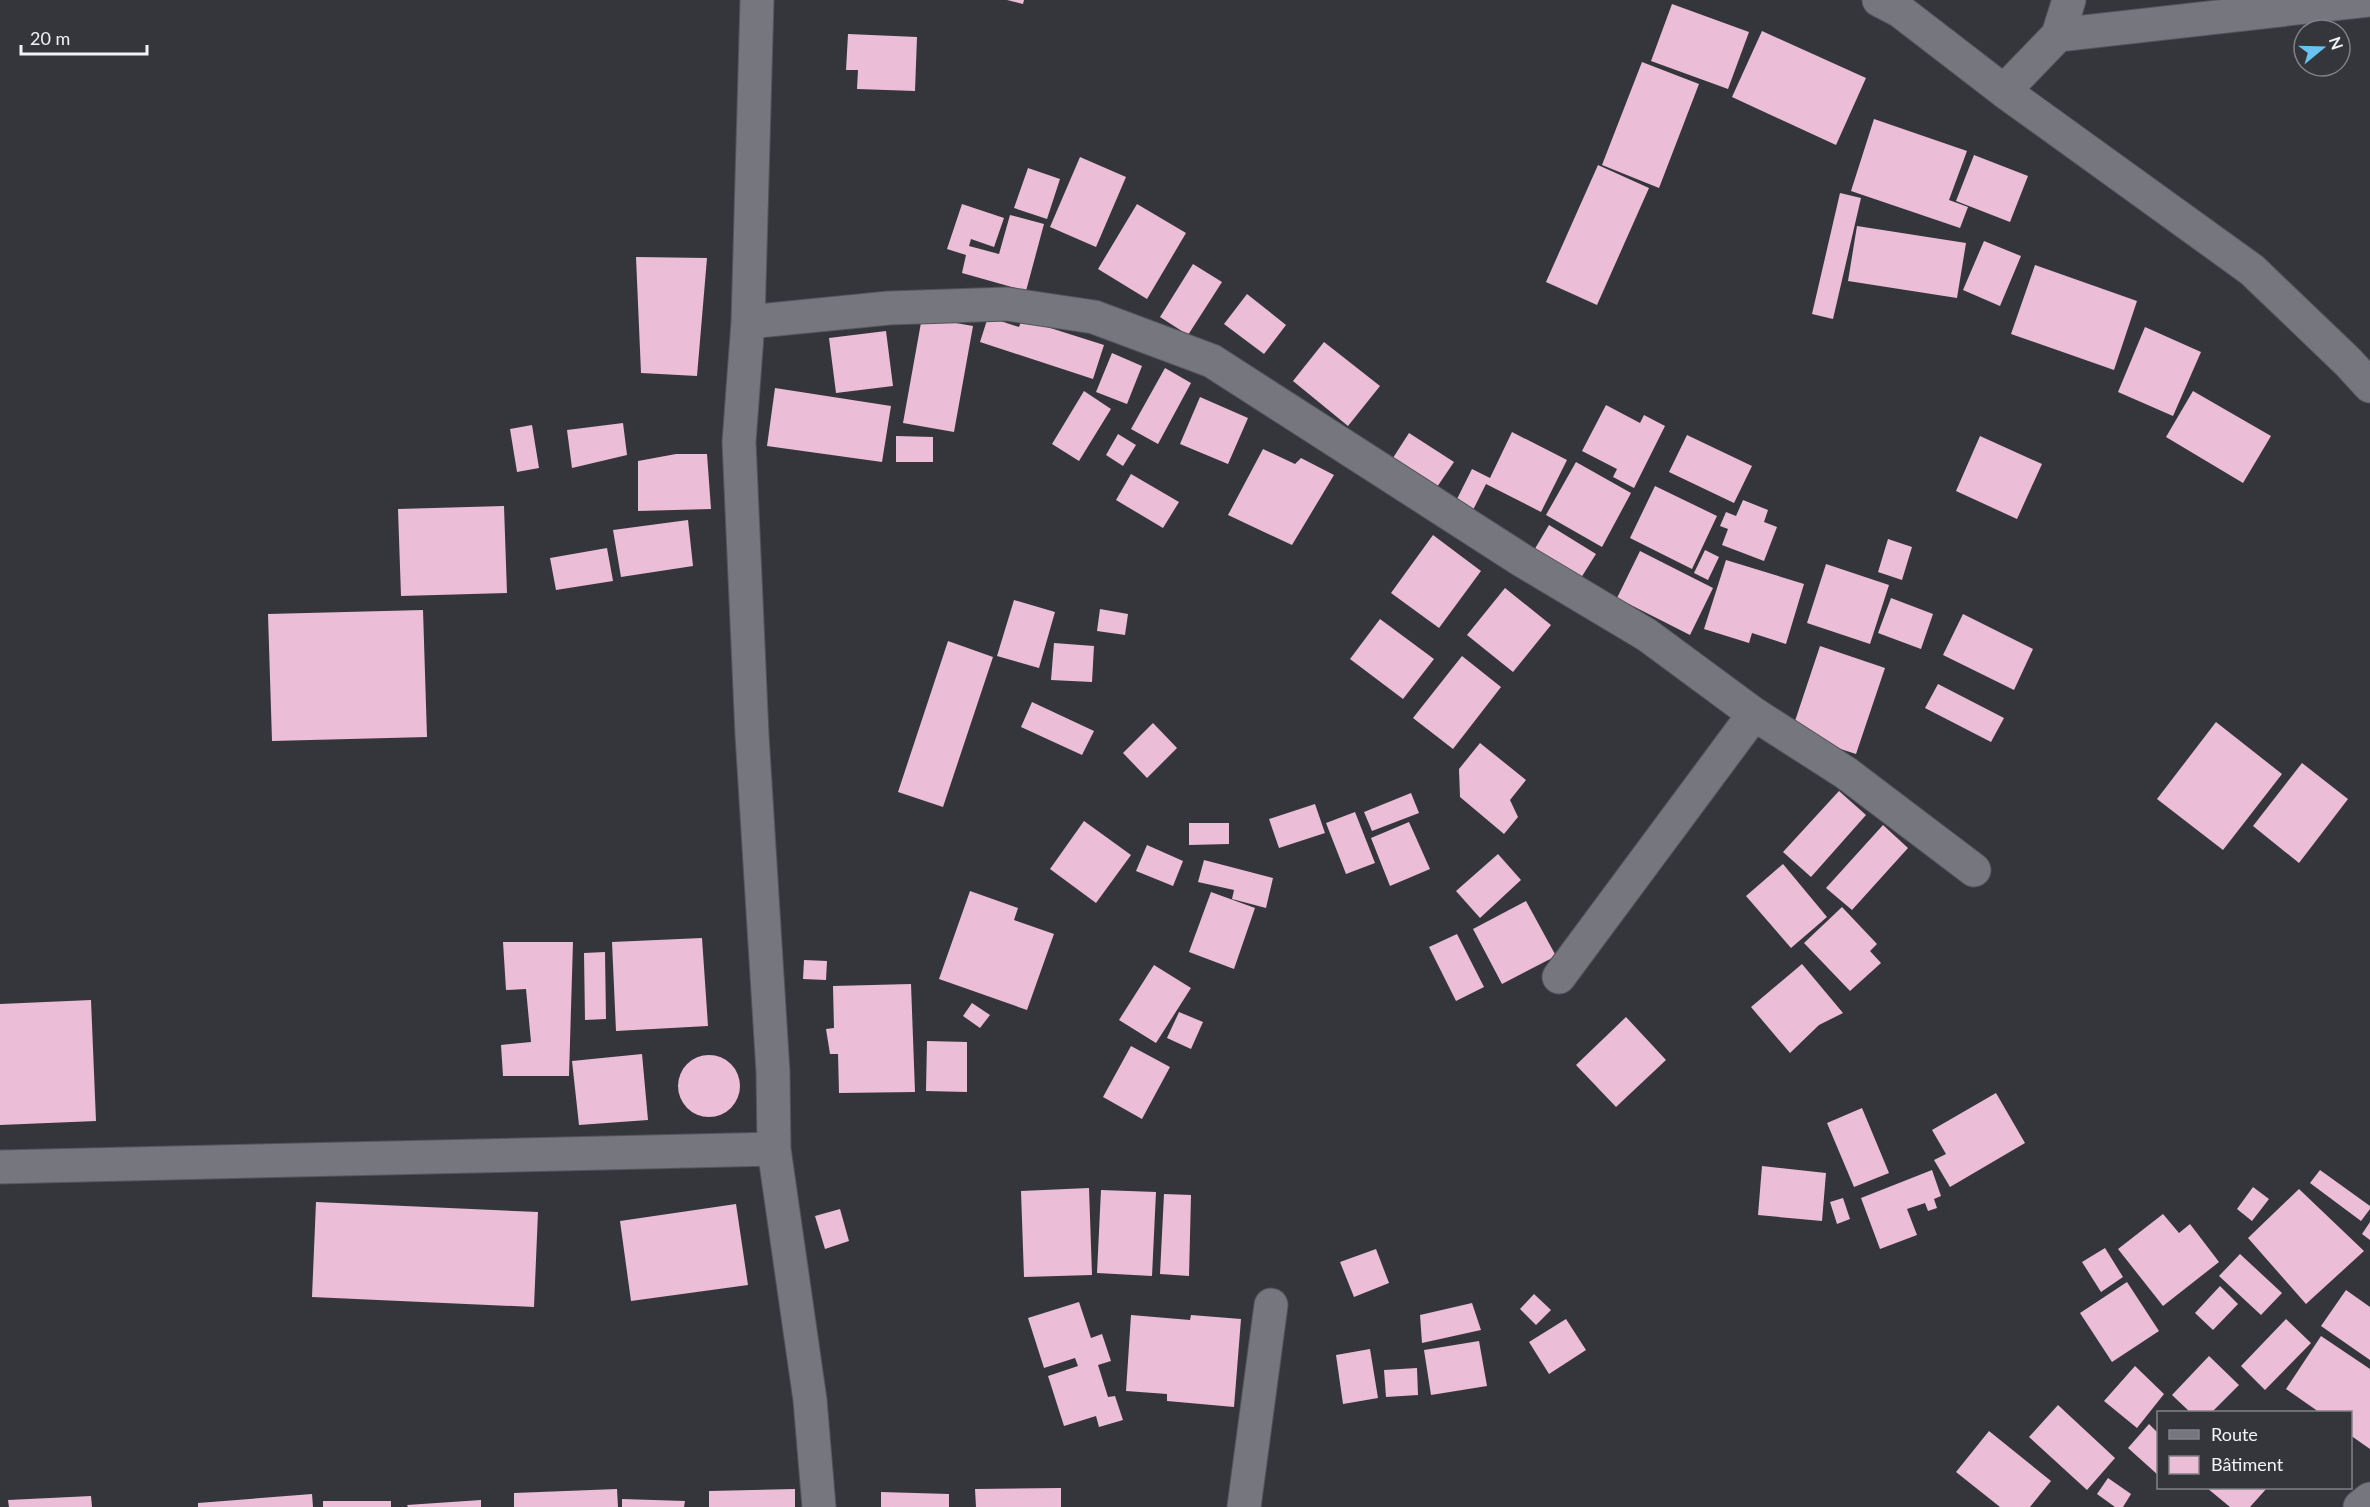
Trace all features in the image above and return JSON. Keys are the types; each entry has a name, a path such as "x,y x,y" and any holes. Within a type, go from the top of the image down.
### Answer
{"street":[{"path":"757,0 748,322 739,441 752,735 773,1072 774,1149 810,1400 819,1507"},
{"path":"1879,0 1900,11 2004,91 2252,270 2370,386"},
{"path":"2004,91 2058,35 2069,0"},
{"path":"2058,35 2368,0"},
{"path":"748,322 889,308 1007,304 1094,317 1212,361 1523,561 1647,635 1754,714 1846,773 1974,870"},
{"path":"1559,977 1754,714"},
{"path":"0,1167 774,1149"},
{"path":"1244,1507 1271,1305"},
{"path":"2360,1507 2370,1499"}],"building":[{"path":"1007,0 1024,0 1023,4"},
{"path":"1672,4 1749,32 1728,89 1651,61"},
{"path":"1762,31 1866,78 1836,145 1732,97"},
{"path":"848,34 917,37 915,91 857,89 858,70 846,70"},
{"path":"1642,62 1699,84 1659,188 1602,165"},
{"path":"1874,119 1967,151 1949,200 1968,207 1960,228 1851,191"},
{"path":"1974,155 2028,176 2010,222 1956,201"},
{"path":"1080,157 1126,177 1096,247 1050,227"},
{"path":"1598,165 1649,188 1597,305 1546,282"},
{"path":"1028,168 1060,179 1047,219 1014,208"},
{"path":"1840,193 1861,198 1833,319 1812,314"},
{"path":"962,204 1004,218 994,247 971,239 969,246 999,254 1010,215 1044,224 1026,291 962,273 966,255 947,249"},
{"path":"1137,204 1186,233 1147,299 1098,269"},
{"path":"1857,226 1966,243 1957,298 1848,281"},
{"path":"1984,241 2021,256 2000,306 1963,290"},
{"path":"636,257 707,258 697,376 641,373"},
{"path":"1193,264 1222,282 1188,335 1160,317"},
{"path":"2035,265 2137,301 2114,370 2011,334"},
{"path":"1247,294 1286,325 1264,354 1224,324"},
{"path":"922,317 973,326 954,432 903,423"},
{"path":"988,317 1019,327 1022,319 1104,345 1093,379 980,342"},
{"path":"2145,327 2201,352 2173,416 2118,392"},
{"path":"886,331 893,386 836,393 829,338"},
{"path":"1324,342 1380,386 1348,426 1293,381"},
{"path":"1112,353 1142,366 1127,404 1096,392"},
{"path":"1165,368 1191,383 1158,444 1131,429"},
{"path":"775,388 891,406 882,462 767,446"},
{"path":"1084,391 1111,409 1079,461 1052,444"},
{"path":"2193,391 2271,436 2243,483 2166,437"},
{"path":"1200,397 1248,418 1228,464 1180,444"},
{"path":"1606,405 1640,423 1644,415 1665,426 1634,488 1613,477 1617,469 1582,451"},
{"path":"623,423 627,455 572,468 567,430"},
{"path":"532,425 539,468 517,472 510,429"},
{"path":"1512,432 1567,460 1541,512 1486,484 1472,512 1455,503 1472,469 1490,478"},
{"path":"1409,433 1454,462 1435,490 1391,461"},
{"path":"1118,434 1136,445 1123,466 1106,455"},
{"path":"1687,435 1752,466 1734,503 1669,472"},
{"path":"896,436 933,437 933,462 896,462"},
{"path":"1980,436 2042,464 2017,519 1956,491"},
{"path":"1263,449 1295,464 1301,458 1334,475 1292,545 1228,515"},
{"path":"676,454 707,454 711,509 638,511 638,461"},
{"path":"1576,462 1631,493 1602,547 1546,515"},
{"path":"1131,474 1179,502 1163,528 1116,500"},
{"path":"1655,486 1717,516 1692,569 1630,538"},
{"path":"1743,500 1768,510 1764,522 1777,527 1764,561 1722,545 1728,529 1720,526 1726,512 1736,516"},
{"path":"504,506 507,593 401,596 398,509"},
{"path":"688,520 693,566 621,577 613,530"},
{"path":"1549,525 1596,554 1579,581 1533,552"},
{"path":"1433,535 1481,571 1439,628 1391,593"},
{"path":"1888,539 1912,547 1902,580 1878,572"},
{"path":"607,548 613,581 556,590 550,558"},
{"path":"1705,550 1719,557 1708,580 1694,573"},
{"path":"1640,551 1713,588 1690,635 1617,598"},
{"path":"1726,560 1804,584 1786,644 1752,633 1749,643 1704,629"},
{"path":"1826,564 1889,585 1870,644 1807,623"},
{"path":"1505,588 1551,625 1513,672 1467,635"},
{"path":"1891,598 1933,614 1921,649 1878,633"},
{"path":"1014,600 1055,612 1039,668 997,656"},
{"path":"1100,609 1128,614 1125,635 1097,631"},
{"path":"423,610 427,737 272,741 268,614"},
{"path":"1963,614 2033,649 2014,690 1943,655"},
{"path":"1380,619 1434,659 1403,699 1350,659"},
{"path":"948,641 993,657 943,807 898,792"},
{"path":"1054,643 1094,646 1092,682 1051,680"},
{"path":"1820,646 1885,668 1856,754 1791,733"},
{"path":"1462,656 1501,687 1453,749 1413,718"},
{"path":"1938,684 2004,718 1991,742 1925,708"},
{"path":"1032,702 1094,731 1082,755 1021,727"},
{"path":"2216,722 2282,774 2223,850 2157,799"},
{"path":"1153,723 1177,748 1147,778 1123,753"},
{"path":"1480,743 1526,780 1510,800 1518,817 1504,834 1460,797 1459,769"},
{"path":"2302,763 2348,799 2299,863 2253,826"},
{"path":"1839,791 1866,815 1811,877 1783,852"},
{"path":"1411,793 1419,813 1372,831 1364,812"},
{"path":"1315,804 1325,833 1279,848 1269,819"},
{"path":"1355,812 1375,863 1346,874 1326,823"},
{"path":"1084,821 1131,855 1096,903 1050,869"},
{"path":"1409,822 1430,869 1390,886 1371,838"},
{"path":"1189,823 1229,823 1229,844 1189,845"},
{"path":"1883,825 1908,848 1852,910 1826,888"},
{"path":"1147,845 1183,861 1173,886 1136,871"},
{"path":"1498,854 1521,880 1480,918 1456,891"},
{"path":"1204,860 1273,878 1266,908 1232,899 1234,890 1198,882"},
{"path":"1783,864 1827,917 1791,948 1746,896"},
{"path":"970,891 1018,908 1014,920 1054,934 1027,1010 939,979"},
{"path":"1211,892 1255,908 1234,969 1189,952"},
{"path":"1526,901 1556,956 1502,984 1473,929"},
{"path":"1842,907 1877,944 1870,951 1881,963 1850,991 1804,943"},
{"path":"1457,934 1484,987 1456,1001 1429,947"},
{"path":"702,938 708,1026 616,1031 612,942"},
{"path":"503,942 573,942 569,1076 503,1076 501,1045 531,1042 526,989 506,990"},
{"path":"605,952 606,1019 585,1020 584,953"},
{"path":"804,960 827,961 826,980 803,979"},
{"path":"1802,964 1843,1013 1819,1025 1790,1053 1751,1007"},
{"path":"1154,965 1191,988 1156,1043 1119,1020"},
{"path":"911,984 915,1092 839,1093 838,1054 830,1054 826,1029 834,1028 833,986"},
{"path":"91,1000 96,1121 0,1125 0,1004"},
{"path":"972,1003 990,1015 980,1028 963,1016"},
{"path":"1179,1012 1203,1022 1191,1049 1167,1038"},
{"path":"1626,1017 1666,1060 1616,1107 1576,1065"},
{"path":"927,1041 967,1042 967,1092 926,1091"},
{"path":"1131,1046 1170,1067 1142,1119 1103,1097"},
{"path":"642,1054 648,1120 579,1125 572,1061"},
{"path":"709,1055 731,1064 740,1086 731,1108 709,1117 687,1108 678,1086 687,1064"},
{"path":"1996,1093 2025,1143 1950,1187 1934,1160 1946,1154 1932,1130"},
{"path":"1862,1108 1889,1173 1854,1187 1827,1123"},
{"path":"1762,1166 1826,1173 1822,1221 1758,1215"},
{"path":"1932,1170 1941,1196 1934,1199 1937,1208 1928,1211 1925,1203 1907,1209 1917,1235 1880,1249 1861,1198"},
{"path":"2320,1170 2370,1206 2361,1221 2310,1183"},
{"path":"2253,1187 2269,1199 2252,1221 2237,1209"},
{"path":"1089,1188 1092,1275 1024,1277 1021,1191"},
{"path":"2299,1189 2364,1251 2306,1304 2248,1238"},
{"path":"1101,1190 1156,1192 1152,1276 1097,1273"},
{"path":"1164,1194 1191,1195 1189,1276 1160,1274"},
{"path":"1843,1198 1850,1219 1837,1224 1830,1202"},
{"path":"316,1202 538,1212 534,1307 312,1297"},
{"path":"736,1204 748,1285 631,1301 620,1221"},
{"path":"840,1209 849,1241 825,1249 815,1216"},
{"path":"2163,1214 2179,1233 2190,1224 2219,1262 2163,1306 2118,1249"},
{"path":"2370,1222 2370,1240 2362,1234"},
{"path":"2105,1248 2123,1277 2101,1292 2082,1262"},
{"path":"1376,1249 1389,1283 1354,1297 1340,1262"},
{"path":"2240,1254 2282,1293 2261,1315 2219,1276"},
{"path":"2127,1282 2159,1331 2112,1362 2080,1313"},
{"path":"2220,1286 2238,1304 2213,1330 2195,1313"},
{"path":"2346,1290 2370,1307 2370,1360 2321,1326"},
{"path":"1534,1294 1551,1310 1536,1325 1520,1309"},
{"path":"1079,1302 1091,1338 1102,1334 1111,1361 1098,1365 1108,1397 1115,1396 1123,1420 1099,1427 1096,1416 1064,1426 1048,1376 1078,1366 1075,1358 1044,1368 1028,1318"},
{"path":"1472,1303 1481,1330 1422,1343 1420,1315"},
{"path":"1131,1315 1190,1320 1191,1315 1241,1319 1234,1407 1167,1401 1167,1394 1126,1391"},
{"path":"1566,1319 1586,1350 1549,1374 1529,1342"},
{"path":"2286,1319 2311,1343 2265,1390 2241,1366"},
{"path":"2321,1336 2370,1369 2370,1449 2352,1436 2352,1411 2318,1411 2286,1389"},
{"path":"1479,1341 1487,1386 1431,1395 1424,1350"},
{"path":"1370,1349 1378,1398 1343,1404 1336,1355"},
{"path":"2209,1356 2239,1385 2213,1411 2189,1411 2172,1395"},
{"path":"2135,1366 2164,1394 2137,1428 2104,1401"},
{"path":"1417,1368 1418,1395 1386,1397 1384,1370"},
{"path":"2058,1405 2115,1458 2087,1490 2029,1437"},
{"path":"2149,1424 2157,1432 2157,1474 2128,1448"},
{"path":"1989,1431 2051,1481 2030,1507 2000,1507 1956,1472"},
{"path":"2108,1478 2131,1494 2123,1507 2115,1507 2097,1494"},
{"path":"1061,1488 1061,1507 976,1507 975,1489"},
{"path":"617,1489 618,1507 514,1507 514,1493"},
{"path":"795,1489 795,1507 709,1507 709,1491"},
{"path":"2208,1489 2266,1489 2250,1507 2230,1507"},
{"path":"881,1492 949,1494 949,1507 881,1507"},
{"path":"312,1494 313,1507 198,1507 198,1503"},
{"path":"91,1496 92,1507 9,1507 8,1500"},
{"path":"622,1499 685,1501 684,1507 622,1507"},
{"path":"481,1500 481,1507 408,1507 407,1505"},
{"path":"323,1501 391,1501 391,1507 323,1507"}]}
